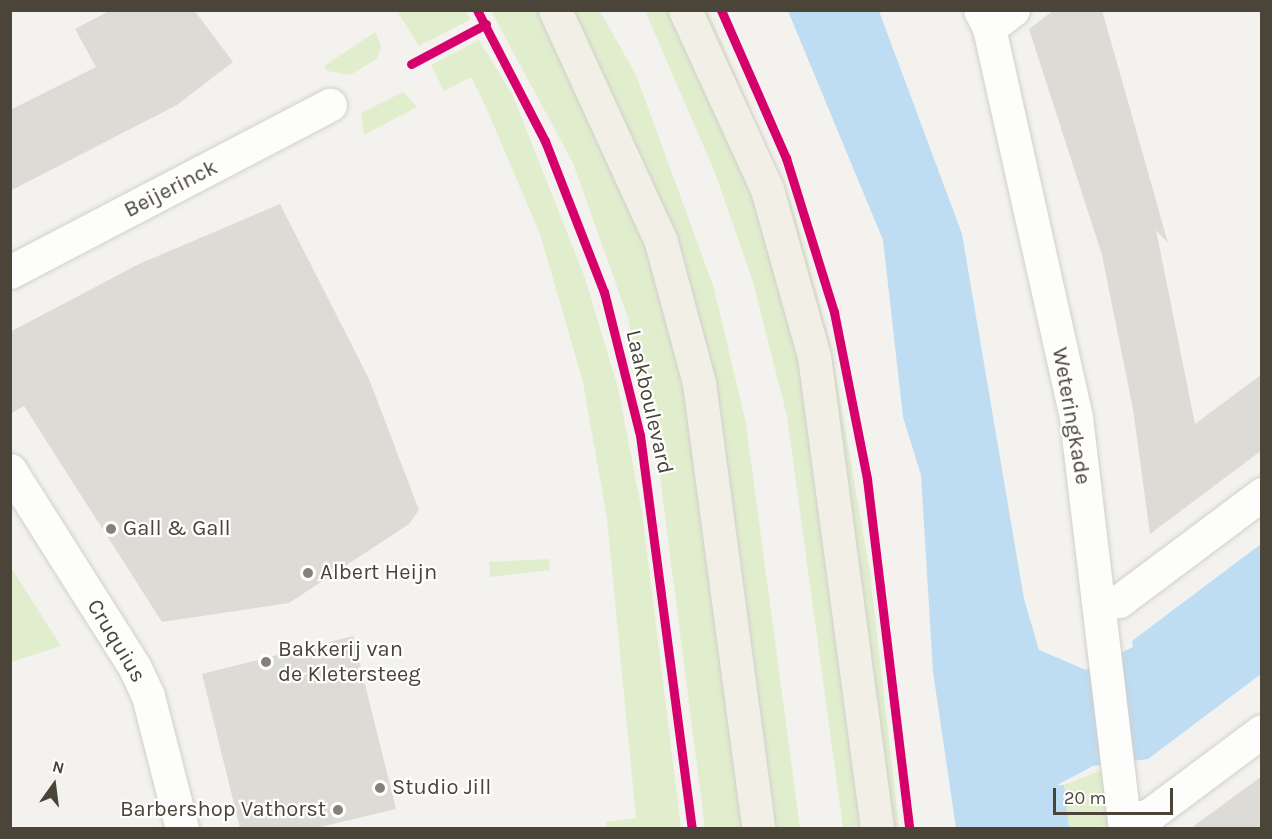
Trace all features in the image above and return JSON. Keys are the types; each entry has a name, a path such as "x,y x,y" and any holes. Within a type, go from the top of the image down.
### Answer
{"main road":[{"path":"555,10 662,242 699,383 758,828"},
{"path":"686,10 766,189 814,356 878,828"}],"street":[{"name":"Weteringkade","path":"994,16 1076,418 1125,824"},
{"name":"Beijerinck","path":"10,272 330,105"},
{"name":"Cruquius","path":"10,470 135,668 148,696 182,828"},
{"path":"1099,604 1119,601 1262,494"},
{"path":"1125,824 1148,816 1262,731"}],"green space":[{"path":"397,11 465,11 471,19 419,46"},
{"path":"491,11 544,11 631,203 669,314 688,385 748,828 705,828 659,469 627,315 573,163"},
{"path":"567,11 600,11 636,75 714,288 746,424 800,828 773,828 744,585 709,381"},
{"path":"645,11 676,11 732,140 776,260 807,395 869,828 843,828 787,416 753,282 714,170"},
{"path":"699,11 708,11 792,205 830,342 870,573 899,828 890,828 850,494 822,340"},
{"path":"375,32 381,46 377,59 350,75 328,71 324,66"},
{"path":"479,40 513,96 585,278 618,388 642,512 681,828 607,828 606,822 636,818 607,519 583,382 540,234 485,105 471,77 444,91 431,65"},
{"path":"403,92 417,107 364,135 361,113"},
{"path":"549,559 550,570 490,577 489,562"},
{"path":"10,566 61,646 11,662 10,662"},
{"path":"1107,768 1114,828 1069,828 1064,785"}],"water":[{"path":"788,11 879,11 962,234 1024,599 1039,650 1086,670 1133,647 1132,641 1261,544 1261,674 1148,759 1093,766 1057,785 1064,785 1069,828 956,828 933,672 921,475 903,417 883,240"}],"building":[{"path":"111,10 194,10 233,62 177,105 10,191 10,110 96,67 75,29"},
{"path":"1054,10 1102,10 1168,243 1156,230 1195,424 1262,374 1262,450 1150,534 1133,409 1102,255 1029,29"},
{"path":"280,204 369,379 419,510 409,524 289,603 162,622 24,406 10,414 10,332 139,264"},
{"path":"353,636 396,809 316,828 240,828 202,674"},
{"path":"1262,776 1262,828 1191,828"}],"cycle path":[{"name":"Laakboulevard","path":"477,10 545,141 604,292 640,435 692,828"},
{"path":"721,10 786,158 834,312 867,479 909,828"},
{"path":"411,64 486,24"}],"place":[{"name":"Gall & Gall","path":"111,529"},
{"name":"Albert Heijn","path":"308,573"},
{"name":"Bakkerij van de Kletersteeg","path":"266,662"},
{"name":"Studio Jill","path":"380,788"},
{"name":"Barbershop Vathorst","path":"338,810"}]}
